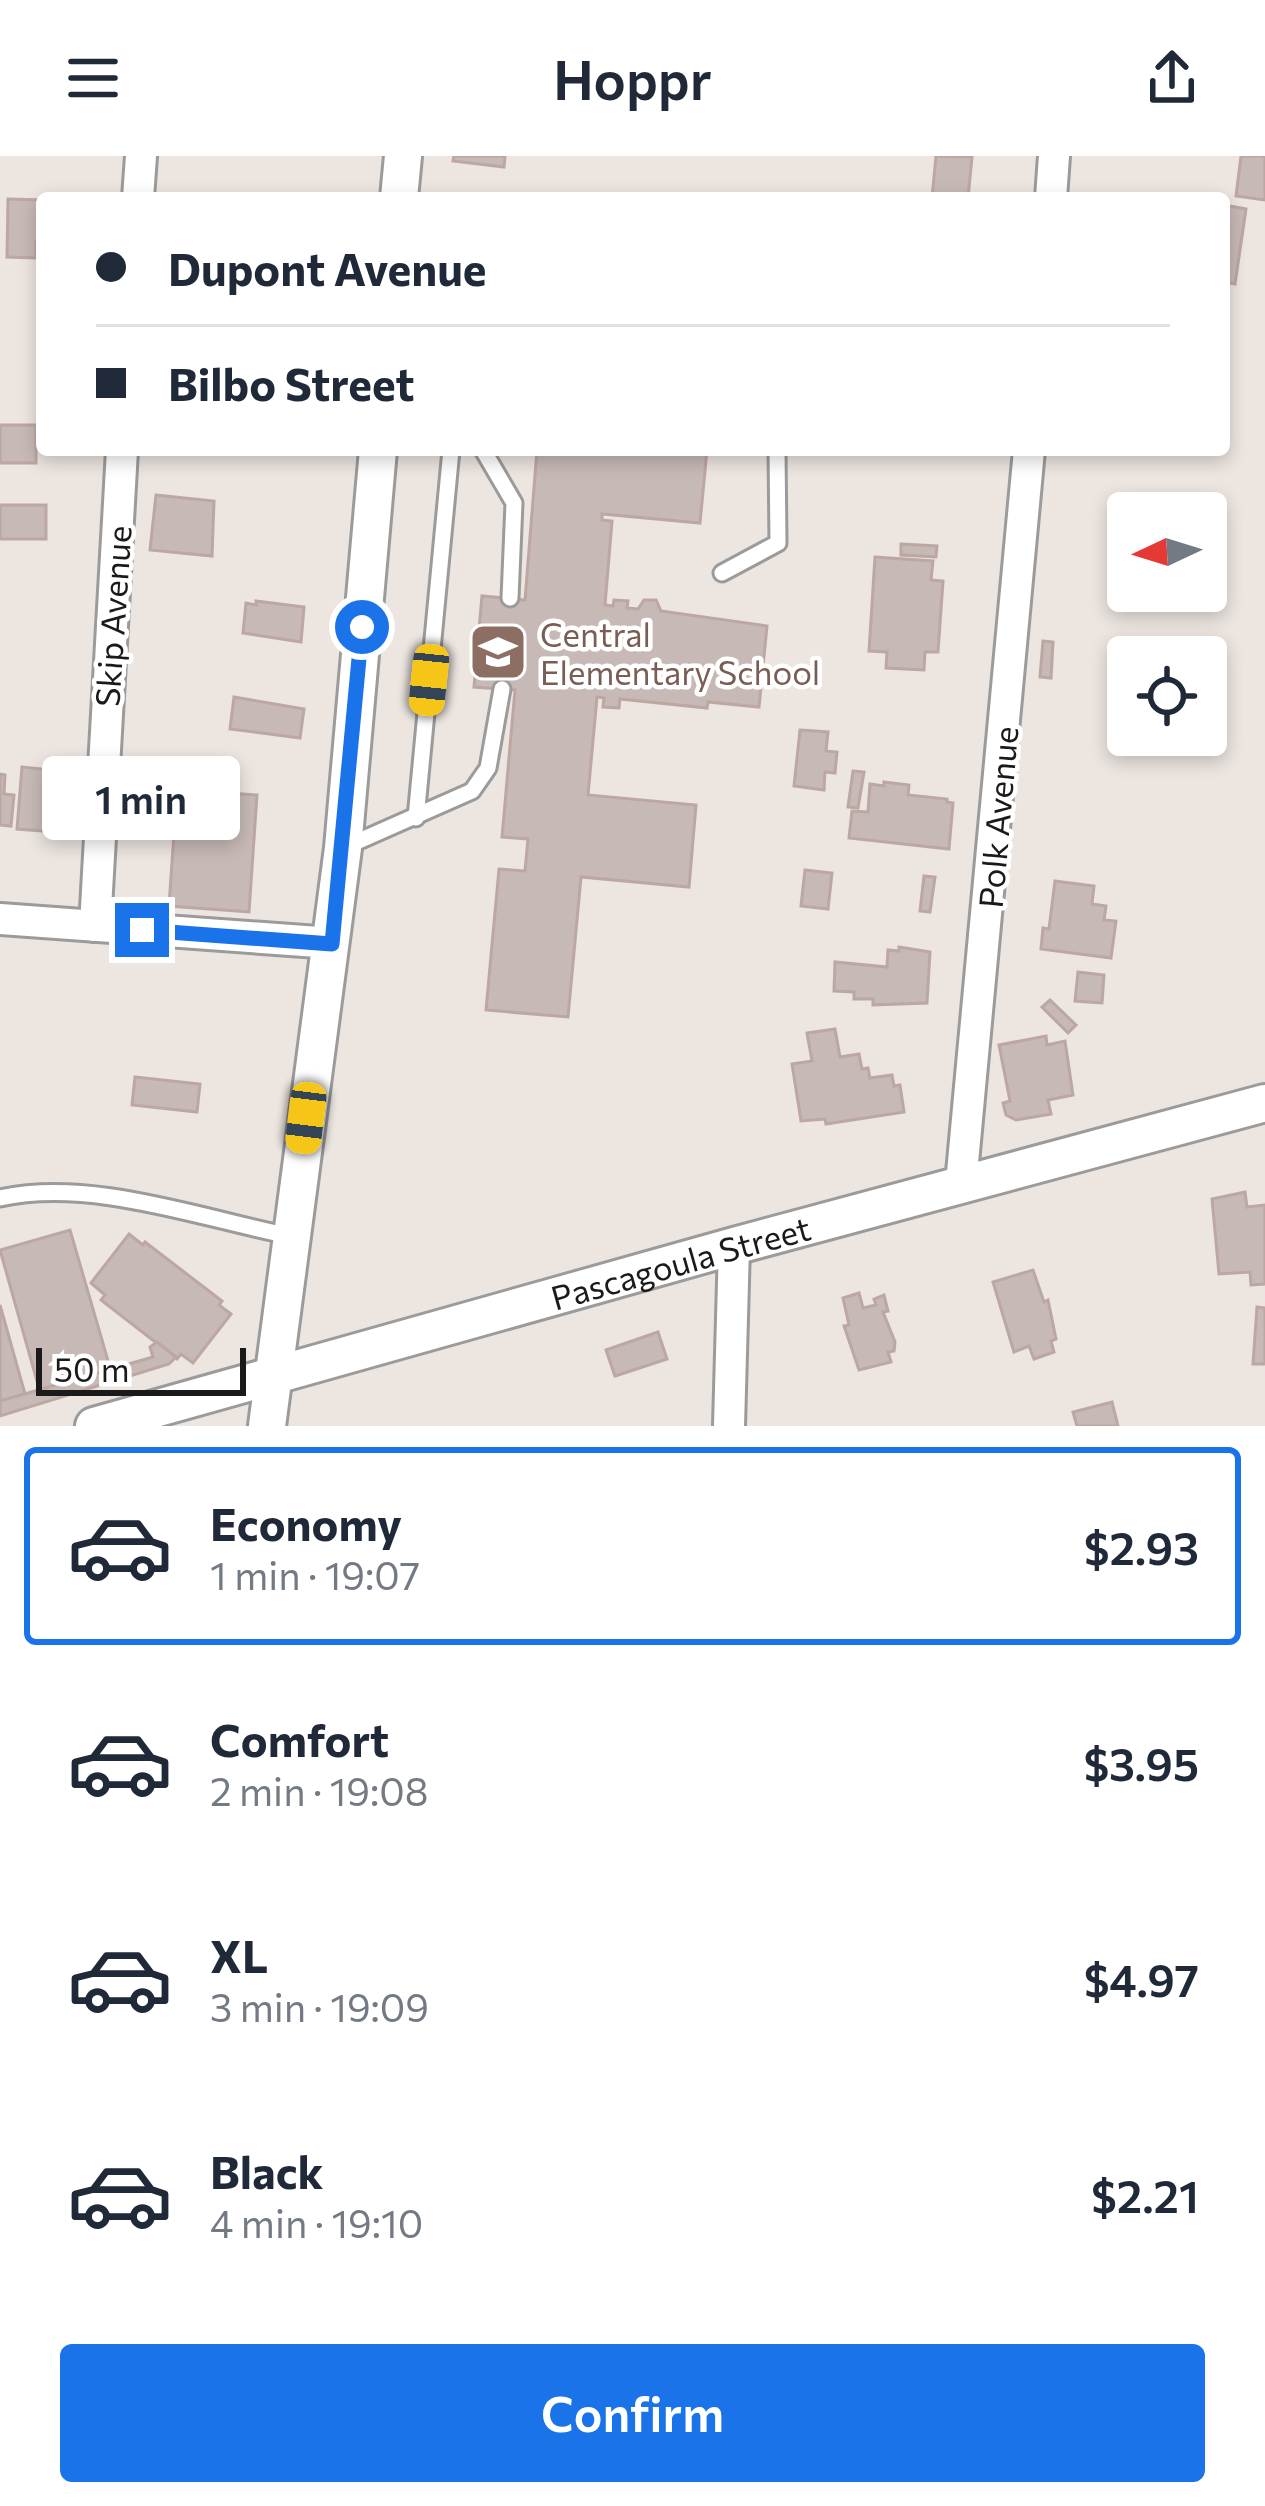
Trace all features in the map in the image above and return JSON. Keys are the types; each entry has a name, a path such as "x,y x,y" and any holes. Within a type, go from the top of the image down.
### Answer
{"street":[{"path":"138,192 141,156"},
{"path":"400,192 403,156"},
{"path":"1051,192 1054,156"},
{"name":"Skip Avenue","path":"95,926 122,456"},
{"path":"268,1426 343,848 377,456"},
{"name":"Polk Avenue","path":"961,1184 1028,456"},
{"path":"0,920 332,944"},
{"name":"Pascagoula Street","path":"94,1426 1265,1103"},
{"path":"729,1426 734,1246"}],"lane":[{"path":"416,818 450,456"},
{"path":"487,456 514,503 510,598"},
{"path":"722,573 778,543 777,456"},
{"path":"343,848 472,791 488,768 502,689"},
{"path":"0,1198 29,1192 121,1197 290,1236"}],"building":[{"path":"454,156 505,156 504,167 453,161"},
{"path":"936,156 972,157 969,192 933,192"},
{"path":"1241,156 1265,156 1265,200 1236,196"},
{"path":"8,199 36,200 36,258 7,257"},
{"path":"1230,206 1246,209 1235,284 1230,283"},
{"path":"0,425 36,425 36,463 0,463"},
{"path":"537,456 706,456 700,523 602,514 602,520 612,521 605,605 628,601 627,608 638,609 644,600 656,600 661,611 767,626 759,707 708,702 707,708 620,699 619,708 603,707 604,698 597,697 588,795 696,805 689,887 581,877 568,1017 486,1010 499,869 525,871 528,839 502,837 515,690 474,687 482,596 525,600"},
{"path":"156,495 214,501 212,556 150,550"},
{"path":"0,505 46,505 46,539 0,539"},
{"path":"901,544 937,546 936,557 901,555"},
{"path":"875,557 933,561 931,580 943,581 938,652 925,652 924,670 886,668 887,652 869,651"},
{"path":"256,601 304,607 301,642 243,633 246,603 256,605"},
{"path":"1043,641 1053,642 1051,678 1040,677"},
{"path":"234,697 304,709 300,738 230,729"},
{"path":"800,730 828,732 826,751 837,752 835,773 825,772 824,790 794,786"},
{"path":"22,767 61,771 55,832 17,829"},
{"path":"853,771 864,772 858,808 848,807"},
{"path":"0,774 5,775 4,794 14,795 11,826 0,825"},
{"path":"884,782 909,785 908,795 953,803 949,849 849,838 852,811 868,812 870,784 884,786"},
{"path":"177,789 257,795 249,912 169,906"},
{"path":"805,870 832,873 828,909 801,906"},
{"path":"924,876 935,877 930,912 920,911"},
{"path":"1055,881 1094,886 1092,904 1106,906 1104,920 1116,921 1111,958 1041,949 1043,928 1049,929"},
{"path":"899,947 930,952 927,1003 873,1005 873,999 854,999 854,992 834,991 835,962 887,967 888,950 899,951"},
{"path":"1078,972 1104,975 1102,1003 1075,1001"},
{"path":"1050,1000 1076,1025 1068,1033 1042,1007"},
{"path":"835,1029 840,1057 859,1054 870,1078 892,1075 894,1086 900,1085 904,1112 826,1124 825,1119 801,1121 792,1064 812,1061 807,1033"},
{"path":"1046,1036 1047,1045 1065,1041 1073,1095 1048,1100 1051,1114 1016,1120 1006,1115 1003,1103 1010,1101 999,1045"},
{"path":"135,1077 200,1084 197,1112 132,1105"},
{"path":"1245,1192 1247,1207 1265,1205 1265,1284 1251,1285 1250,1272 1219,1274 1212,1199"},
{"path":"70,1230 111,1371 40,1392 0,1250"},
{"path":"129,1234 222,1301 219,1305 231,1314 193,1363 181,1354 177,1359 101,1300 105,1295 91,1283"},
{"path":"1033,1270 1044,1302 1048,1300 1056,1339 1051,1341 1054,1352 1034,1359 1029,1346 1014,1352 993,1282"},
{"path":"859,1293 863,1308 876,1305 874,1299 884,1295 888,1311 883,1312 895,1342 894,1351 888,1352 891,1362 859,1370 844,1326 849,1325 843,1298"},
{"path":"0,1305 25,1394 0,1401"},
{"path":"1257,1307 1265,1308 1265,1364 1253,1364"},
{"path":"658,1332 667,1359 615,1376 606,1350"},
{"path":"157,1342 176,1357 169,1364 0,1416 0,1401 153,1357 150,1347"},
{"path":"1112,1402 1118,1426 1077,1426 1073,1412"}],"place":[{"name":"Central Elementary School","path":"498,652"}],"route":[{"path":"142,930 332,944 362,627"}]}
